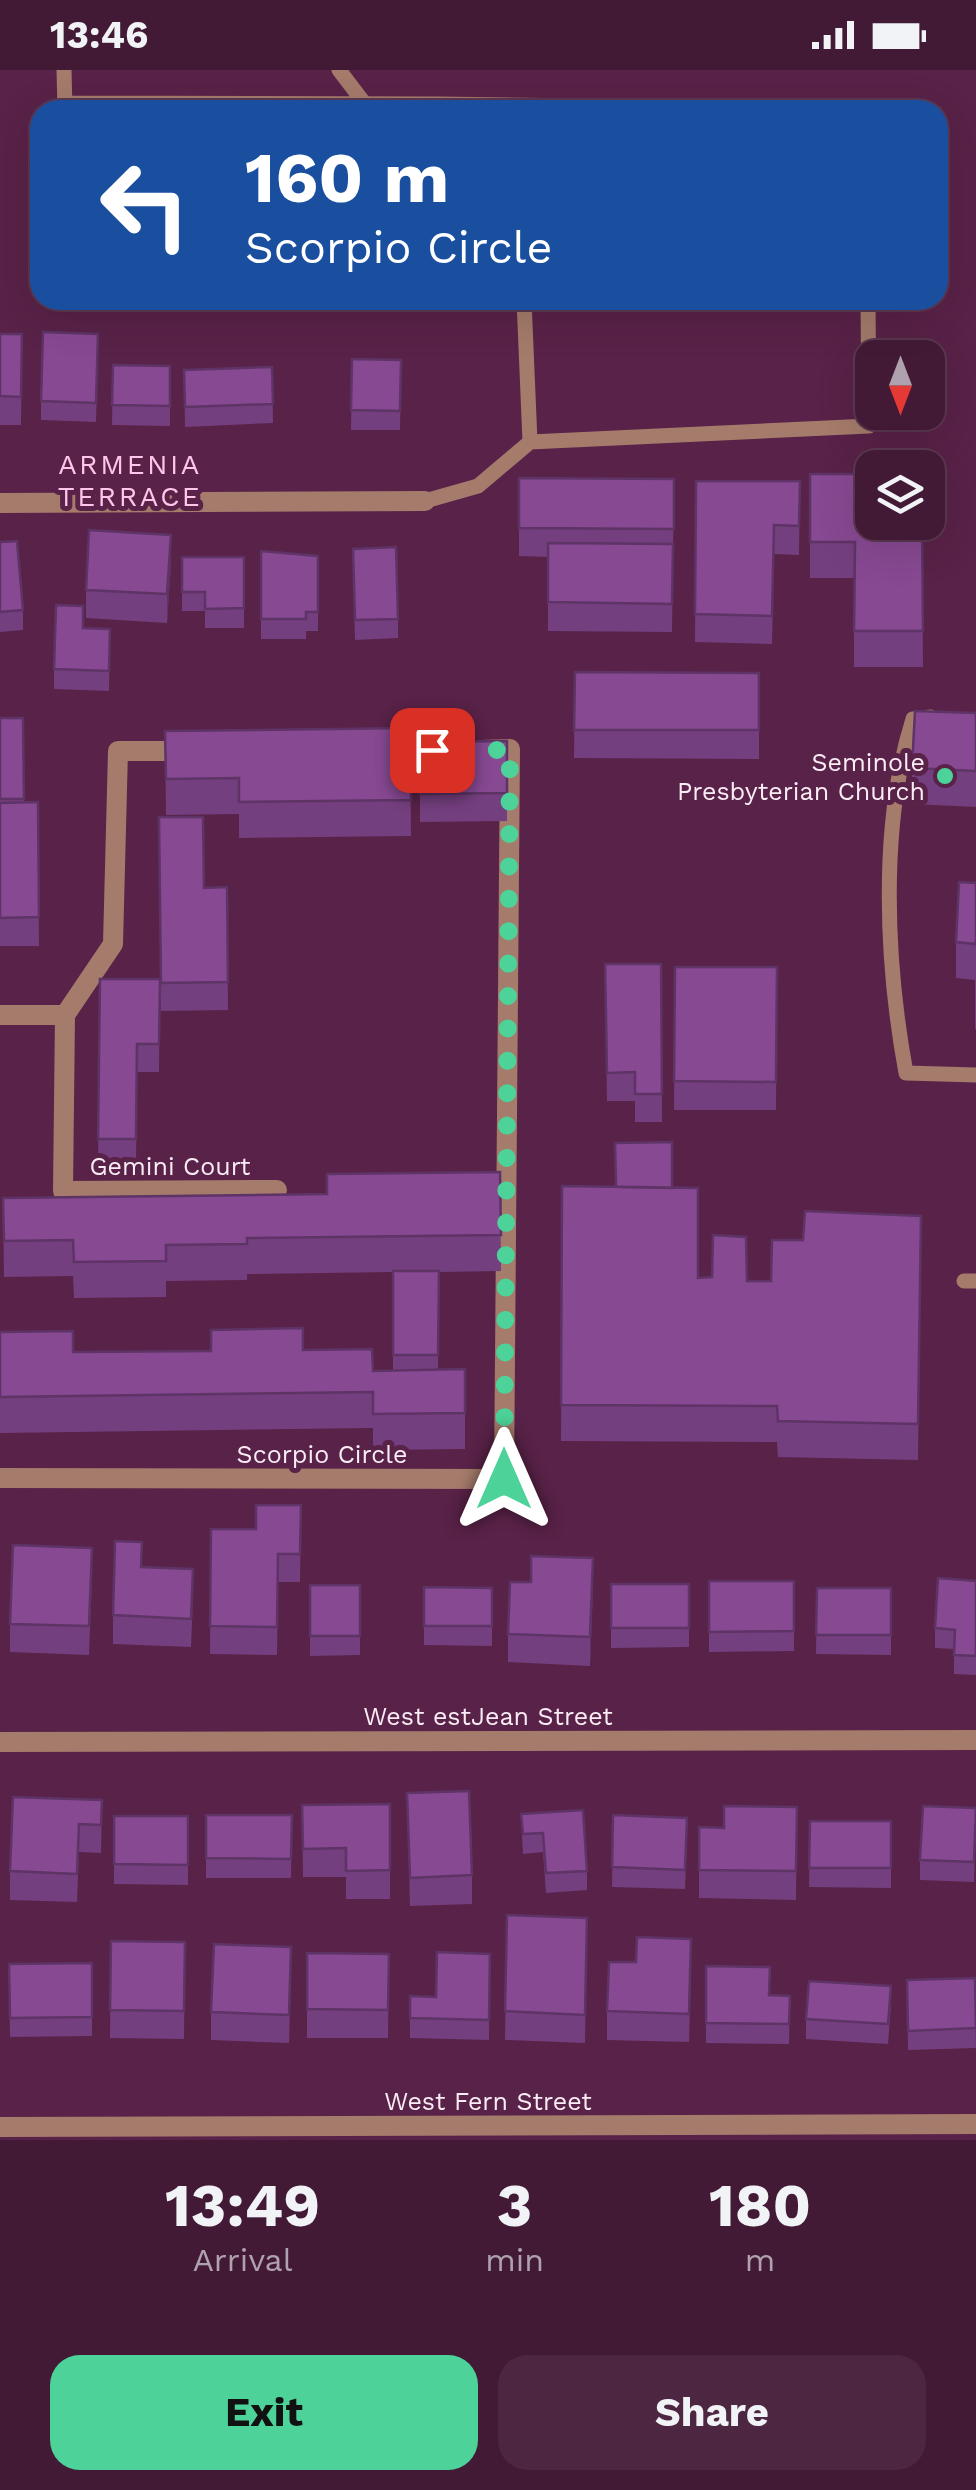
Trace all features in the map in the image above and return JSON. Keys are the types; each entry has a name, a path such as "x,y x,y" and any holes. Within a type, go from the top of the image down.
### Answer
{"street":[{"path":"0,503 425,501"},
{"path":"0,1015 65,1015 113,944 118,751 216,750"},
{"name":"Scorpio Circle","path":"0,1478 504,1479 510,750 451,750"},
{"name":"Gemini Court","path":"65,1015 64,1191 277,1190"},
{"name":"West estJean Street","path":"0,1742 976,1740"},
{"name":"West Fern Street","path":"0,2127 976,2124"}],"lane":[{"path":"64,70 64,100"},
{"path":"340,70 362,100"},
{"path":"524,310 530,442"},
{"path":"425,501 478,486 530,442 869,426 868,310"},
{"path":"942,716 913,719 897,783 890,953 906,1073 976,1075"}],"building":[{"path":"43,332 98,334 96,403 41,401"},
{"path":"0,334 22,334 21,397 0,396"},
{"path":"352,359 401,360 400,411 351,410"},
{"path":"113,365 170,366 170,406 112,405"},
{"path":"272,367 273,404 185,407 184,370"},
{"path":"810,474 855,474 855,540 922,540 923,631 854,631 855,542 810,542"},
{"path":"519,478 674,479 674,529 519,528"},
{"path":"696,481 800,481 799,526 774,525 772,616 695,614"},
{"path":"89,530 171,535 167,594 86,590"},
{"path":"17,541 23,610 0,612 0,542"},
{"path":"548,543 673,544 672,604 548,602"},
{"path":"396,547 398,619 355,620 353,549"},
{"path":"261,551 318,556 318,612 306,612 306,619 261,619"},
{"path":"182,557 244,557 244,608 205,609 205,592 182,592"},
{"path":"56,605 83,606 83,628 110,629 109,671 54,669"},
{"path":"575,672 759,673 759,730 574,730"},
{"path":"915,711 976,713 976,771 912,768"},
{"path":"0,718 23,718 24,799 0,799"},
{"path":"410,728 411,800 239,802 239,778 166,779 165,731"},
{"path":"507,741 507,793 420,794 420,742"},
{"path":"38,802 39,917 0,918 0,803"},
{"path":"159,817 203,817 204,888 227,887 228,982 161,983"},
{"path":"959,882 976,883 976,944 956,942"},
{"path":"605,964 661,964 662,1094 635,1094 635,1072 607,1073"},
{"path":"675,967 777,967 776,1082 674,1081"},
{"path":"100,979 160,979 159,1044 137,1044 136,1139 98,1139"},
{"path":"672,1142 672,1188 616,1187 615,1143"},
{"path":"500,1172 501,1235 247,1238 247,1244 166,1245 166,1261 74,1262 73,1240 4,1241 3,1198 327,1194 327,1174"},
{"path":"562,1186 698,1188 698,1278 712,1277 713,1235 746,1237 747,1281 771,1281 772,1240 803,1240 805,1211 921,1216 918,1424 778,1421 777,1406 561,1405"},
{"path":"393,1271 439,1271 438,1355 393,1355"},
{"path":"303,1328 303,1350 372,1349 373,1371 465,1369 465,1413 373,1414 373,1392 0,1397 0,1332 73,1331 73,1352 211,1351 211,1330"},
{"path":"256,1505 301,1505 300,1554 278,1554 277,1627 210,1626 211,1529 256,1529"},
{"path":"115,1541 142,1542 141,1567 193,1569 191,1619 113,1615"},
{"path":"13,1545 92,1548 89,1626 10,1624"},
{"path":"531,1556 593,1558 590,1637 508,1634 510,1582 531,1582"},
{"path":"938,1578 976,1581 976,1656 954,1655 955,1630 935,1628"},
{"path":"709,1581 794,1581 794,1631 709,1632"},
{"path":"611,1584 689,1584 689,1628 611,1628"},
{"path":"310,1585 360,1585 360,1636 310,1636"},
{"path":"424,1587 492,1588 492,1626 424,1626"},
{"path":"817,1588 891,1588 891,1635 816,1635"},
{"path":"469,1791 472,1875 410,1878 407,1793"},
{"path":"13,1797 102,1800 101,1825 79,1824 77,1874 10,1871"},
{"path":"390,1804 390,1870 346,1871 346,1848 303,1849 302,1805"},
{"path":"724,1806 797,1807 796,1871 699,1870 699,1827 724,1828"},
{"path":"923,1806 976,1808 974,1862 920,1860"},
{"path":"583,1810 587,1871 546,1873 543,1833 523,1834 521,1814"},
{"path":"206,1815 292,1815 291,1859 206,1858"},
{"path":"613,1815 687,1818 685,1870 612,1867"},
{"path":"114,1816 188,1816 188,1865 114,1864"},
{"path":"810,1821 891,1821 891,1868 809,1868"},
{"path":"507,1915 587,1918 585,2015 505,2011"},
{"path":"637,1937 691,1939 689,2014 607,2011 609,1962 636,1962"},
{"path":"111,1941 185,1942 184,2011 110,2010"},
{"path":"214,1944 291,1947 289,2015 211,2012"},
{"path":"437,1952 490,1954 489,2020 410,2018 410,1996 436,1997"},
{"path":"307,1953 389,1954 388,2010 307,2009"},
{"path":"92,1963 92,2017 10,2018 9,1964"},
{"path":"706,1966 770,1967 769,1995 790,1996 789,2024 706,2023"},
{"path":"975,1978 976,2028 908,2031 907,1980"},
{"path":"809,1981 891,1986 888,2024 806,2019"}],"place":[{"name":"Seminole Presbyterian Church","path":"945,776"}],"district":[{"name":"ARMENIA TERRACE","path":"130,480"}],"route":[{"path":"432,750 510,750 504,1479"}]}
